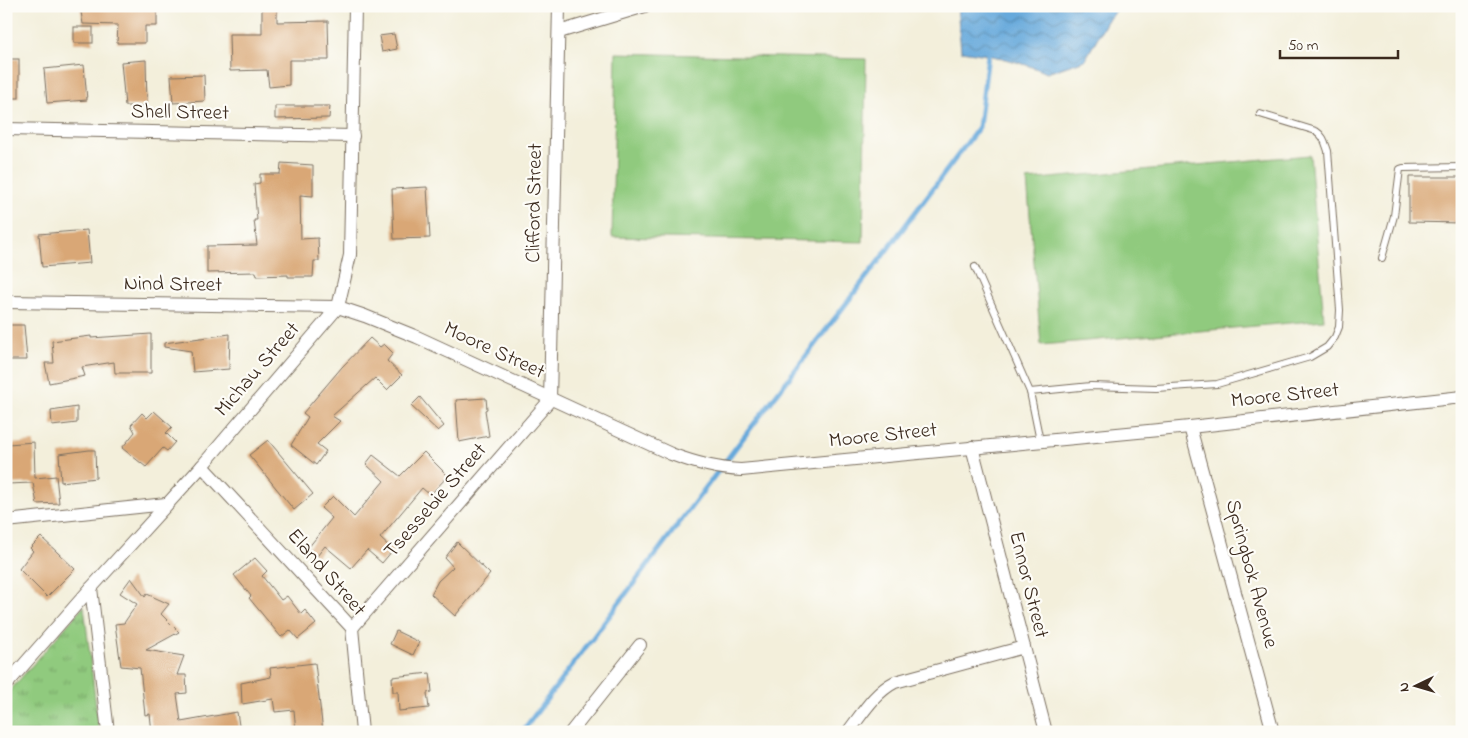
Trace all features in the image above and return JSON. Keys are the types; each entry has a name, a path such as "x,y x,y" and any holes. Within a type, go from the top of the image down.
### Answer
{"street":[{"name":"Michau Street","path":"6,685 202,466 338,307 350,255 355,6"},
{"name":"Clifford Street","path":"550,400 559,6"},
{"path":"559,32 645,6"},
{"name":"Shell Street","path":"6,129 353,136"},
{"name":"Nind Street","path":"6,302 338,307"},
{"name":"Moore Street","path":"338,307 417,337 550,400 671,454 695,463 721,469 741,470 1190,427 1462,397"},
{"name":"Tsessebie Street","path":"352,628 550,400"},
{"name":"Springbok Avenue","path":"1190,427 1273,732"},
{"name":"Ennor Street","path":"972,447 1046,732"},
{"name":"Eland Street","path":"202,466 352,628 362,732"},
{"path":"6,521 166,504"},
{"path":"91,588 108,732"},
{"path":"571,732 640,645"},
{"path":"848,732 876,696 885,687 895,682 1024,647"}],"lane":[{"path":"1030,392 1091,386 1156,388 1217,384 1310,357 1327,347 1335,337 1339,327 1340,310 1328,151 1325,140 1316,131 1260,114"},
{"path":"1382,258 1394,216 1400,169 1462,167"},
{"path":"974,267 1030,392 1040,441"}],"green space":[{"path":"616,53 866,59 863,242 612,237"},
{"path":"1310,155 1324,320 1041,345 1027,180"},
{"path":"84,606 99,732 6,732 6,695"}],"water":[{"path":"957,6 1120,6 1107,21 1085,60 1047,73 1005,59 961,51"}],"building":[{"path":"80,6 157,6 157,26 145,26 145,43 117,43 118,25 83,24"},
{"path":"262,6 277,6 277,22 328,21 329,60 289,60 289,85 269,87 267,70 230,71 229,34 262,34"},
{"path":"74,27 93,27 93,43 74,43"},
{"path":"394,34 397,49 382,52 379,36"},
{"path":"6,59 19,59 19,98 6,98"},
{"path":"146,60 147,106 125,106 121,62"},
{"path":"84,65 87,100 47,103 44,69"},
{"path":"204,75 205,101 173,103 171,76"},
{"path":"275,106 330,106 329,118 275,119"},
{"path":"281,163 313,165 313,196 300,195 301,239 318,238 319,261 314,261 313,277 288,277 288,275 257,276 256,272 207,273 207,246 257,245 254,220 257,220 254,184 260,183 260,174 280,174"},
{"path":"1409,177 1462,177 1462,223 1409,222"},
{"path":"427,187 430,238 394,239 392,189"},
{"path":"87,230 90,263 42,267 39,234"},
{"path":"6,325 24,325 27,360 6,360"},
{"path":"151,334 151,373 115,373 114,362 82,367 85,376 49,383 45,363 54,363 52,341 91,336 91,338"},
{"path":"230,334 229,369 193,372 191,351 164,347 164,343"},
{"path":"370,338 380,347 384,344 393,353 387,361 402,375 387,390 375,378 332,416 340,421 317,444 326,451 316,465 291,445 308,417 303,413 342,367"},
{"path":"420,397 444,426 438,431 411,406"},
{"path":"486,398 487,409 485,410 489,436 459,442 456,400"},
{"path":"77,407 77,423 52,426 51,411"},
{"path":"154,411 172,427 166,433 175,442 167,451 163,448 146,467 122,448 135,432 131,425 142,413 147,418"},
{"path":"268,440 313,494 294,510 249,455"},
{"path":"34,442 35,478 56,476 59,503 37,504 33,483 7,484 8,444"},
{"path":"95,450 96,478 61,482 59,454"},
{"path":"424,452 448,476 430,495 422,488 380,538 393,550 382,563 367,550 351,568 325,546 317,556 308,548 332,518 321,508 333,496 354,517 384,481 366,464 373,455 400,476"},
{"path":"41,537 75,569 47,597 19,569 33,551 30,548"},
{"path":"457,542 490,574 455,616 431,594 438,581 453,567 445,558"},
{"path":"255,558 267,571 262,576 281,600 287,596 301,614 305,610 316,624 298,639 290,630 281,637 249,598 251,596 234,575"},
{"path":"131,578 145,597 147,594 169,604 161,614 179,632 146,650 184,656 177,675 186,675 187,693 177,694 181,722 237,712 240,732 152,732 150,714 145,715 140,668 121,666 115,624 124,623 137,604 120,593"},
{"path":"396,631 419,642 413,655 390,644"},
{"path":"315,663 323,732 296,732 294,710 275,712 273,699 242,704 241,683 271,677 270,668"},
{"path":"430,673 432,692 427,693 429,708 399,711 398,692 393,692 392,677"}],"waterway":[{"path":"522,732 979,127 988,55"}]}
